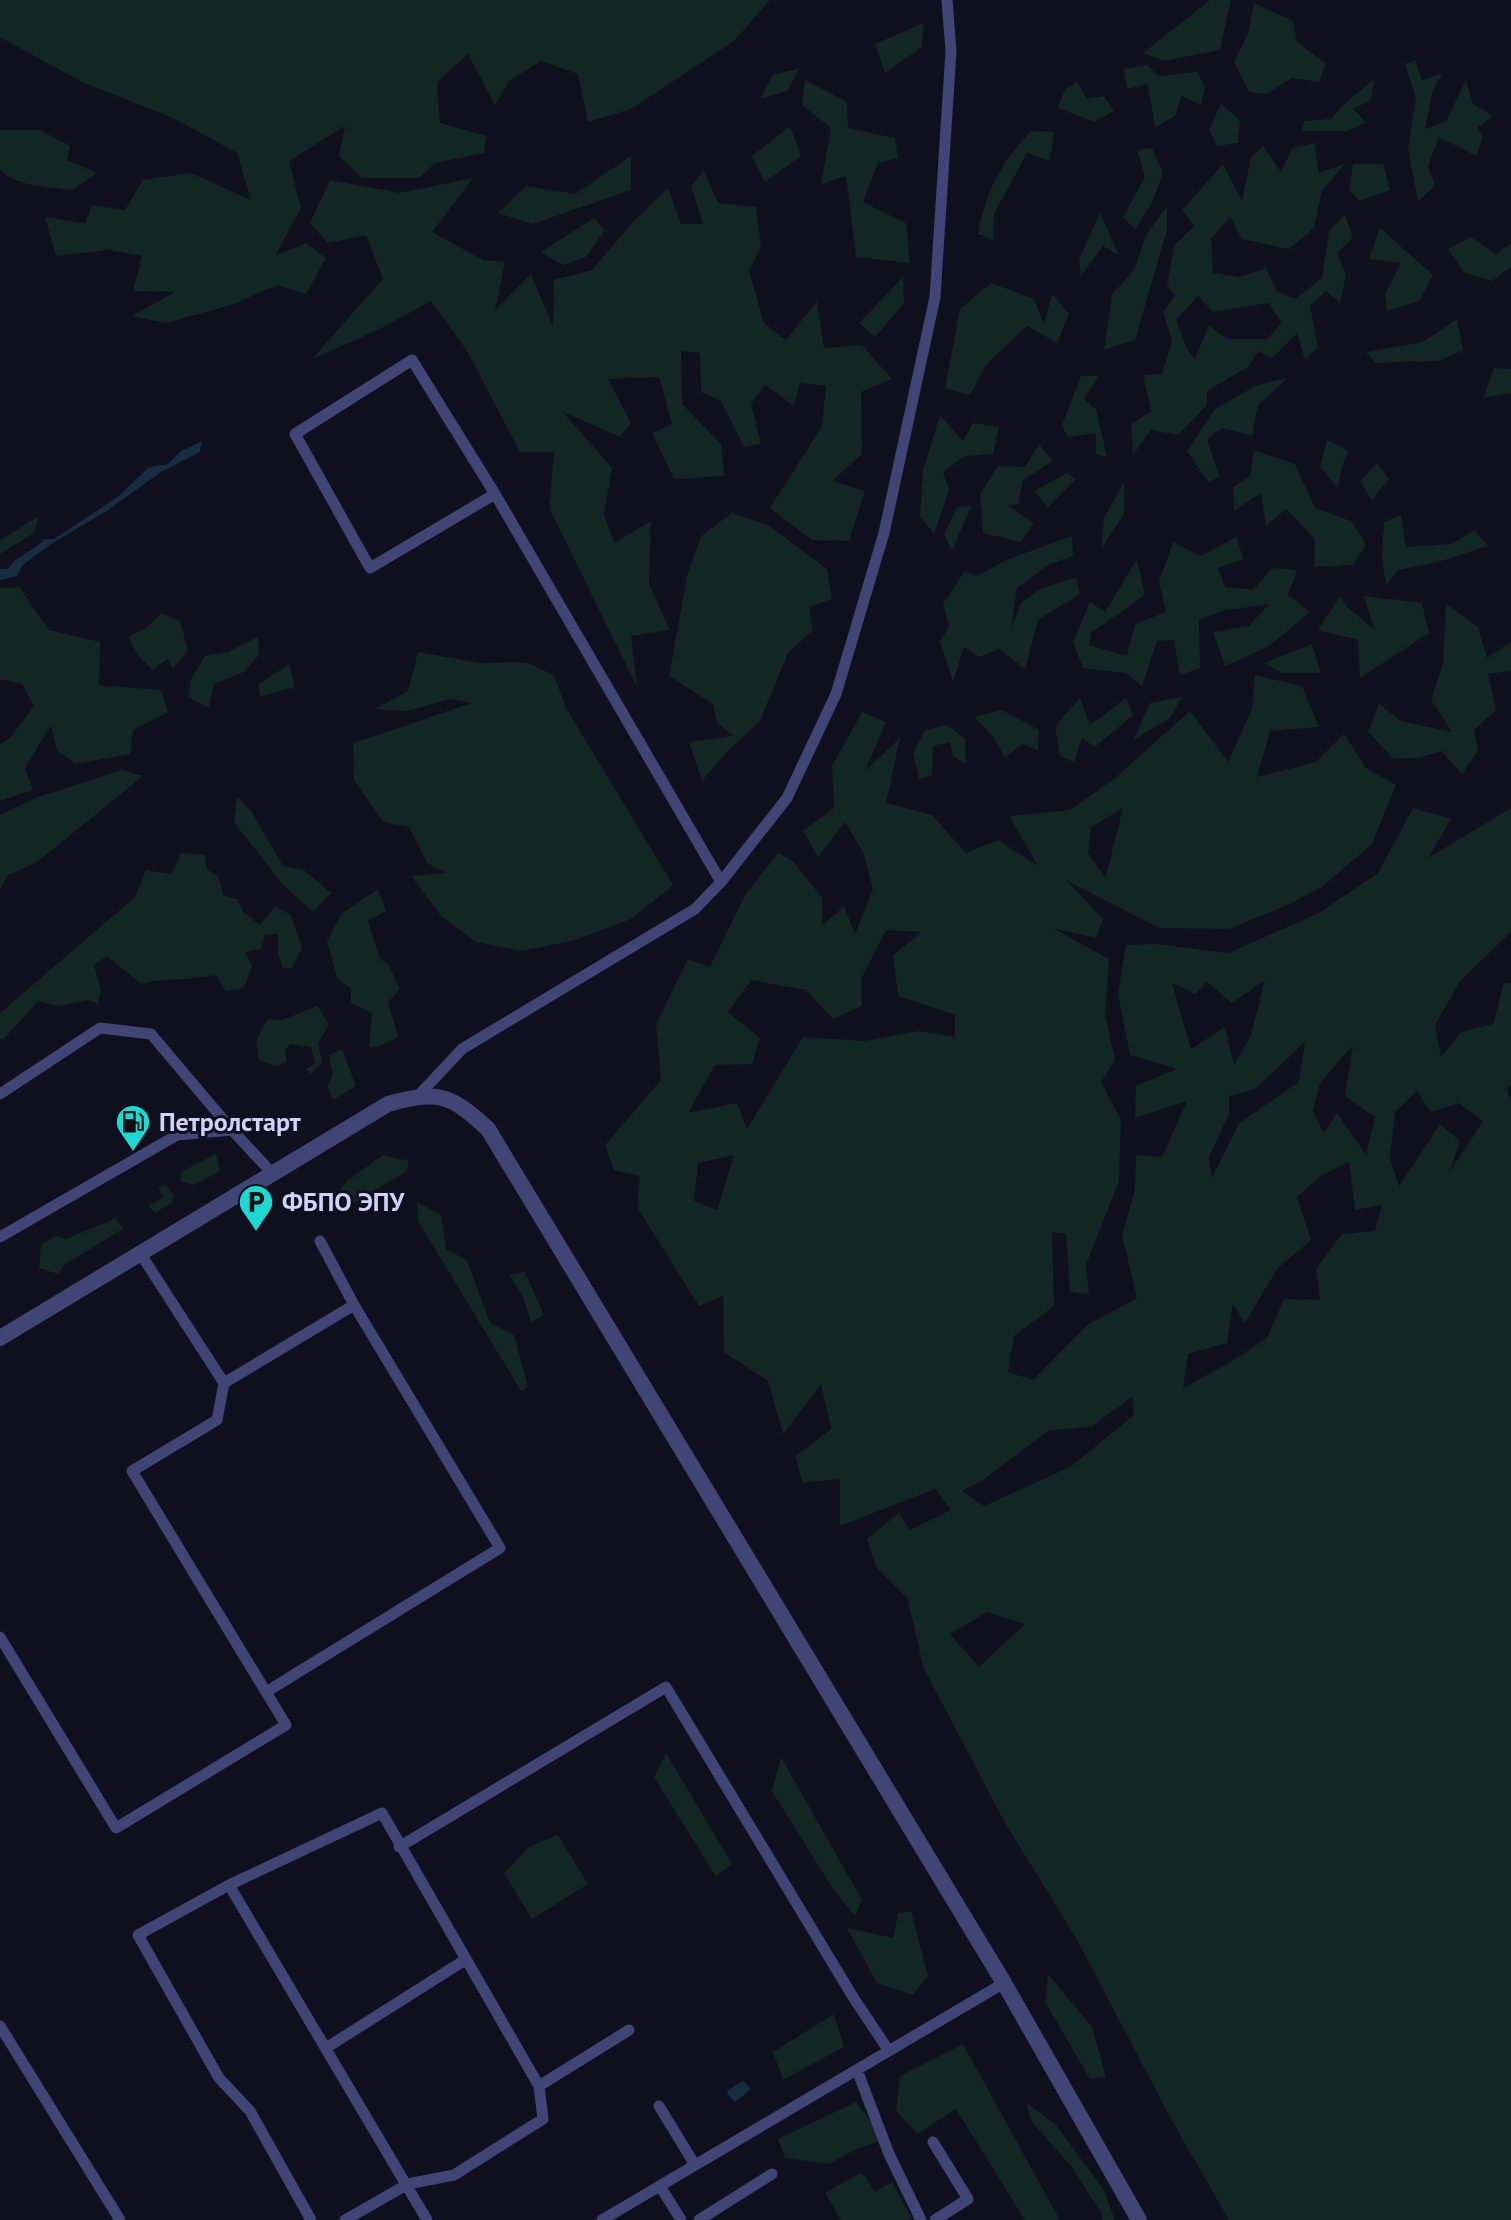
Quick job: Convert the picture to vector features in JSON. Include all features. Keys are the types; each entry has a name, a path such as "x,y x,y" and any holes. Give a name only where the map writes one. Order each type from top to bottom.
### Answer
{"street":[{"path":"0,1338 388,1104 418,1096 442,1097 464,1107 488,1129 1004,1983 1139,2220"}],"lane":[{"path":"418,1096 462,1049 695,909 721,882 787,798 836,694 884,533 935,297 951,51 947,0"},
{"path":"495,494 370,568 295,434 412,360 495,494 721,882"},
{"path":"0,1094 100,1028 151,1034 271,1172"},
{"path":"0,1237 177,1135 232,1130"},
{"path":"266,1692 500,1548 354,1305 320,1241"},
{"path":"0,1637 116,1828 286,1725 132,1471 217,1420 224,1383 140,1253"},
{"path":"224,1383 354,1305"},
{"path":"399,1847 666,1687 845,1984 889,2051"},
{"path":"311,2220 250,2111 219,2078 138,1935 229,1885 382,1813 539,2086 543,2119 454,2175 408,2184 345,2220"},
{"path":"229,1885 427,2220"},
{"path":"326,2048 465,1960"},
{"path":"602,2220 1004,1983"},
{"path":"0,2026 120,2220"},
{"path":"539,2086 629,2030"},
{"path":"857,2070 889,2154 921,2220"},
{"path":"659,2106 695,2165"},
{"path":"933,2142 968,2199 935,2220"},
{"path":"699,2220 772,2174"},
{"path":"660,2186 681,2220"}],"green space":[{"path":"0,0 770,0 734,41 631,109 588,122 578,74 541,61 509,81 495,105 468,54 437,82 440,123 486,136 484,153 435,163 419,178 362,178 339,156 345,126 289,161 301,208 275,256 306,243 326,258 306,294 277,285 234,304 166,323 132,316 175,292 133,291 142,256 109,250 56,256 45,217 85,223 92,205 125,210 143,180 191,173 251,200 237,153 175,119 82,82 0,37"},
{"path":"1210,0 1231,0 1220,50 1164,61 1143,53"},
{"path":"1254,3 1293,21 1297,42 1326,64 1319,82 1292,78 1267,94 1249,92 1234,62 1248,34"},
{"path":"923,23 922,47 885,73 875,44"},
{"path":"1415,60 1422,80 1443,73 1433,90 1425,129 1446,121 1466,80 1473,104 1493,116 1477,128 1483,137 1476,156 1439,137 1428,166 1435,185 1418,202 1408,149 1416,98 1405,64"},
{"path":"1147,65 1159,76 1197,72 1205,87 1201,105 1181,96 1176,115 1155,128 1148,84 1127,89 1124,69"},
{"path":"800,68 787,91 760,99 773,75"},
{"path":"1374,79 1371,100 1353,109 1366,122 1348,131 1302,131 1304,121 1331,119"},
{"path":"805,80 847,102 848,128 895,138 898,158 878,163 863,202 906,223 910,263 856,257 846,176 821,184 831,128 802,105"},
{"path":"1077,82 1087,99 1104,96 1114,111 1094,122 1058,108 1065,89"},
{"path":"1221,104 1240,120 1238,143 1217,146 1209,130"},
{"path":"790,126 801,156 765,182 752,156"},
{"path":"0,130 40,130 70,146 67,160 97,173 73,190 15,180 0,170"},
{"path":"1031,131 1054,132 1050,161 1027,153 994,214 993,241 978,234 985,204 1003,167"},
{"path":"1314,143 1319,173 1346,163 1322,191 1314,228 1289,249 1242,239 1230,217 1211,239 1213,273 1239,277 1266,268 1277,291 1295,299 1322,278 1329,231 1345,215 1353,238 1337,253 1346,275 1340,303 1326,291 1310,305 1318,347 1305,360 1297,333 1272,358 1258,351 1248,367 1207,391 1207,405 1178,435 1151,430 1133,455 1131,425 1151,411 1143,375 1162,374 1172,341 1163,312 1175,295 1167,285 1174,246 1194,226 1182,210 1223,164 1242,201 1251,157 1263,146 1281,172 1292,148","holes":["1198,296 1213,312 1268,303 1282,323 1267,339 1227,339 1209,325 1195,359 1187,349 1176,320"]},
{"path":"1152,148 1163,173 1152,203 1135,229 1123,217 1145,177 1137,150"},
{"path":"631,156 631,190 533,224 498,213 526,186 575,194"},
{"path":"1353,164 1383,164 1390,190 1359,201 1349,189"},
{"path":"704,171 718,203 756,207 761,247 749,271 764,323 786,340 817,301 824,348 862,345 892,379 861,392 862,454 832,481 865,491 849,541 812,540 770,508 822,426 826,386 800,383 794,406 765,385 751,404 761,444 744,447 721,401 701,392 700,353 681,351 682,404 721,444 724,476 674,479 652,433 672,424 659,377 608,379 631,423 620,437 563,412 612,468 604,514 614,543 651,521 649,584 670,630 631,636 637,687 549,508 554,452 520,452 467,351 431,301 378,330 312,359 383,279 366,235 328,243 310,223 330,180 400,193 473,178 432,232 483,260 505,262 495,310 531,274 553,327 554,280 592,270 631,224 668,188 681,224 703,224 691,186"},
{"path":"1167,206 1167,230 1135,340 1104,350 1112,294 1134,270 1146,235"},
{"path":"1100,213 1119,255 1103,246 1081,276 1079,259"},
{"path":"594,218 605,230 586,257 563,265 541,252"},
{"path":"1380,228 1433,275 1419,301 1387,311 1385,294 1401,263 1369,259"},
{"path":"1471,237 1496,254 1511,243 1511,267 1492,281 1464,273 1448,249"},
{"path":"903,277 904,303 875,337 859,323"},
{"path":"991,283 1034,299 1044,324 1052,294 1069,314 1057,343 1027,326 987,364 970,395 945,388 960,309"},
{"path":"1457,319 1463,350 1439,361 1376,363 1366,352 1423,342"},
{"path":"1494,368 1511,369 1511,393 1483,398"},
{"path":"1081,376 1099,376 1084,399 1096,409 1107,457 1096,454 1096,433 1067,437 1062,425"},
{"path":"1288,378 1258,405 1252,436 1222,428 1207,439 1219,476 1209,483 1187,451 1215,409 1257,385"},
{"path":"940,415 963,441 973,423 999,427 993,454 965,456 943,472 949,490 934,534 920,517 923,470"},
{"path":"1327,440 1349,451 1342,466 1338,488 1320,467"},
{"path":"1039,444 1053,461 1023,480 1018,504 1007,505 1034,523 1021,542 983,533 980,494 998,466 1025,467"},
{"path":"1254,450 1295,464 1315,508 1351,521 1366,544 1353,565 1314,567 1315,539 1286,509 1266,526 1261,493 1234,511 1233,487 1250,476"},
{"path":"1377,463 1389,479 1372,500 1360,481"},
{"path":"1067,473 1076,479 1048,507 1034,491"},
{"path":"1124,482 1124,514 1101,549 1104,518"},
{"path":"971,506 952,551 944,534 957,507"},
{"path":"732,513 768,525 827,569 832,599 809,607 813,630 788,653 760,721 702,781 689,742 733,736 717,723 713,704 669,676 687,576 701,536"},
{"path":"1401,515 1406,547 1452,544 1475,530 1488,546 1438,562 1398,570 1386,585 1382,557 1384,522"},
{"path":"39,516 34,533 0,554 0,540"},
{"path":"1072,536 1073,556 1050,564 1017,588 1011,628 1021,603 1038,590 1076,577 1080,594 1038,620 1025,669 999,649 979,657 964,647 953,682 940,641 949,627 943,604 965,571 977,576 1008,559"},
{"path":"1236,537 1244,559 1218,568 1225,587 1253,590 1272,568 1297,570 1288,595 1310,612 1268,647 1225,666 1213,632 1249,626 1269,604 1222,611 1199,620 1200,668 1180,675 1174,640 1157,641 1142,686 1126,673 1083,668 1073,642 1090,602 1105,612 1137,559 1145,595 1091,633 1089,645 1127,656 1135,624 1166,612 1159,582 1173,542 1201,556"},
{"path":"19,587 49,630 100,642 99,685 161,690 168,712 133,730 130,754 76,764 57,751 51,725 25,768 33,790 0,801 0,744 10,738 34,706 22,684 0,679 0,588"},
{"path":"1340,596 1347,607 1374,629 1364,596 1422,603 1429,633 1360,678 1358,640 1318,630"},
{"path":"1446,604 1478,627 1487,658 1511,642 1511,671 1488,674 1496,710 1474,730 1478,751 1462,774 1441,751 1420,758 1394,759 1368,732 1379,704 1401,721 1452,732 1431,700 1443,664"},
{"path":"162,613 180,621 188,650 173,669 167,659 153,670 139,657 128,637 146,628"},
{"path":"258,637 259,655 244,672 214,684 209,708 188,697 191,679 205,656 228,652"},
{"path":"1312,644 1321,673 1283,673 1264,663"},
{"path":"418,652 480,663 526,662 554,675 566,708 673,885 631,919 575,940 522,951 476,942 442,917 411,876 447,873 427,863 409,827 383,822 354,780 353,743 472,703 450,699 407,711 375,709 408,691"},
{"path":"289,664 295,687 260,697 258,685"},
{"path":"1255,675 1302,686 1319,727 1270,731 1257,777 1316,762 1344,734 1366,768 1396,785 1372,844 1323,886 1290,904 1229,929 1159,928 1066,880 1103,919 1096,938 1053,928 1109,959 1105,1014 1115,1060 1101,1082 1121,1120 1119,1181 1086,1265 1089,1294 1070,1292 1066,1234 1052,1232 1054,1306 1014,1336 1008,1372 1033,1380 1087,1325 1137,1298 1122,1236 1135,1189 1136,1155 1162,1157 1187,1101 1135,1118 1136,1086 1177,1069 1130,1055 1118,994 1126,945 1156,944 1228,953 1319,913 1378,873 1413,808 1451,819 1428,858 1511,808 1511,932 1461,980 1435,1025 1441,1057 1461,1032 1493,1024 1504,983 1511,983 1511,1083 1507,1090 1511,1101 1511,2220 1229,2220 1171,2119 1077,1940 1004,1821 923,1667 908,1599 876,1567 867,1539 899,1513 910,1530 951,1510 935,1489 840,1526 840,1479 803,1483 795,1456 831,1429 821,1384 783,1434 768,1381 724,1352 723,1296 699,1306 637,1207 640,1176 614,1170 605,1145 661,1080 656,1024 688,959 710,967 745,895 778,853 794,862 822,898 822,926 844,906 855,934 873,889 863,852 845,822 818,857 803,831 834,808 832,766 862,712 886,722 865,771 900,738 886,803 932,815 966,853 998,840 1038,866 1009,816 1070,810 1114,779 1190,711 1228,762 1252,709","holes":["1123,808 1105,877 1088,853 1091,827","886,930 922,932 893,955 898,996 955,1015 955,1037 919,1031 864,1041 803,1037 747,1129 737,1103 688,1113 715,1065 752,1064 760,1038 728,1012 751,980 806,990 833,1019 862,1006 861,979","1265,980 1251,1035 1234,1065 1225,1027 1191,1049 1172,983 1195,994 1207,982 1232,1003","1305,1042 1299,1082 1239,1123 1212,1178 1209,1157 1229,1114 1229,1096 1255,1089","1353,1045 1345,1096 1375,1117 1366,1155 1337,1113 1324,1133 1313,1111 1320,1083","1417,1091 1431,1112 1459,1103 1483,1121 1449,1173 1460,1141 1440,1124 1399,1186 1390,1158 1395,1112","734,1155 717,1210 694,1201 698,1163","1349,1162 1355,1210 1382,1205 1375,1231 1342,1234 1316,1269 1320,1300 1284,1299 1267,1338 1183,1388 1188,1354 1227,1343 1233,1304 1245,1323 1277,1269 1311,1240 1297,1197 1322,1175","1132,1397 1134,1415 1070,1467 984,1506 962,1491 983,1480 1050,1430 1091,1427","987,1612 1025,1624 979,1667 950,1634"]},
{"path":"1182,697 1170,718 1133,740 1150,703"},
{"path":"1080,698 1090,725 1126,698 1133,715 1095,747 1082,738 1074,762 1060,756 1055,726"},
{"path":"1002,710 1039,730 1038,750 1022,744 1005,758 994,738 974,717"},
{"path":"947,725 965,739 966,764 953,756 950,742 933,746 932,775 919,779 913,753 925,730"},
{"path":"122,770 143,776 36,863 8,875 0,890 0,815 35,798"},
{"path":"237,796 251,811 283,866 304,870 331,893 313,912 282,884 234,822"},
{"path":"181,853 205,855 207,869 219,878 223,895 237,899 243,912 260,925 275,906 291,915 302,948 292,968 283,968 278,954 278,934 265,935 262,948 245,952 252,966 244,988 226,991 216,975 141,984 107,956 94,965 101,990 98,1004 89,1000 58,1006 38,1001 3,1040 0,1038 0,1013 135,897 146,870 171,874"},
{"path":"378,889 386,911 368,921 380,959 388,964 400,989 388,1002 398,1037 380,1046 369,1047 372,1013 351,1003 351,989 337,978 327,941 342,913"},
{"path":"317,1006 329,1024 318,1044 322,1062 311,1074 306,1069 315,1064 311,1047 290,1044 285,1051 287,1061 277,1066 259,1060 256,1041 267,1019 282,1020"},
{"path":"342,1049 356,1086 333,1100 327,1086 333,1075 329,1055"},
{"path":"216,1154 220,1171 194,1185 180,1181 181,1172"},
{"path":"383,1155 409,1161 407,1171 341,1211 333,1199 347,1181"},
{"path":"166,1185 174,1195 172,1202 155,1213 148,1206 163,1197 158,1188"},
{"path":"417,1202 441,1215 446,1249 467,1260 490,1323 514,1335 528,1387 521,1391 418,1221"},
{"path":"116,1218 123,1229 64,1265 58,1274 39,1268 41,1245 56,1236 66,1239"},
{"path":"525,1272 544,1315 531,1322 523,1296 509,1275"},
{"path":"666,1753 732,1864 716,1877 654,1777"},
{"path":"781,1757 862,1900 855,1916 833,1889 772,1791"},
{"path":"558,1835 588,1884 532,1919 504,1873 530,1846"},
{"path":"911,1911 928,1976 913,1995 877,1983 847,1928 893,1938 898,1913"},
{"path":"1048,1974 1092,2027 1106,2077 1090,2079 1045,2002"},
{"path":"834,2014 844,2047 783,2080 773,2052"},
{"path":"963,2044 1060,2220 1025,2220 956,2109 917,2134 896,2110 900,2076"},
{"path":"856,2102 884,2140 856,2149 829,2164 785,2158 778,2139"},
{"path":"1026,2102 1056,2125 1104,2190 1115,2220 1102,2220 1101,2213 1072,2167 1031,2121"},
{"path":"860,2173 875,2192 892,2182 911,2217 907,2220 841,2220 825,2193"}],"water":[{"path":"202,441 200,452 161,472 105,512 48,546 23,565 17,576 0,580 0,569 8,569 15,560 44,539 54,539 119,496 149,467 168,464 181,451"},
{"path":"743,2081 751,2089 735,2102 727,2094 728,2090"}],"place":[{"name":"Петролстарт","path":"133,1153"},
{"name":"ФБПО ЭПУ","path":"256,1233"}]}
